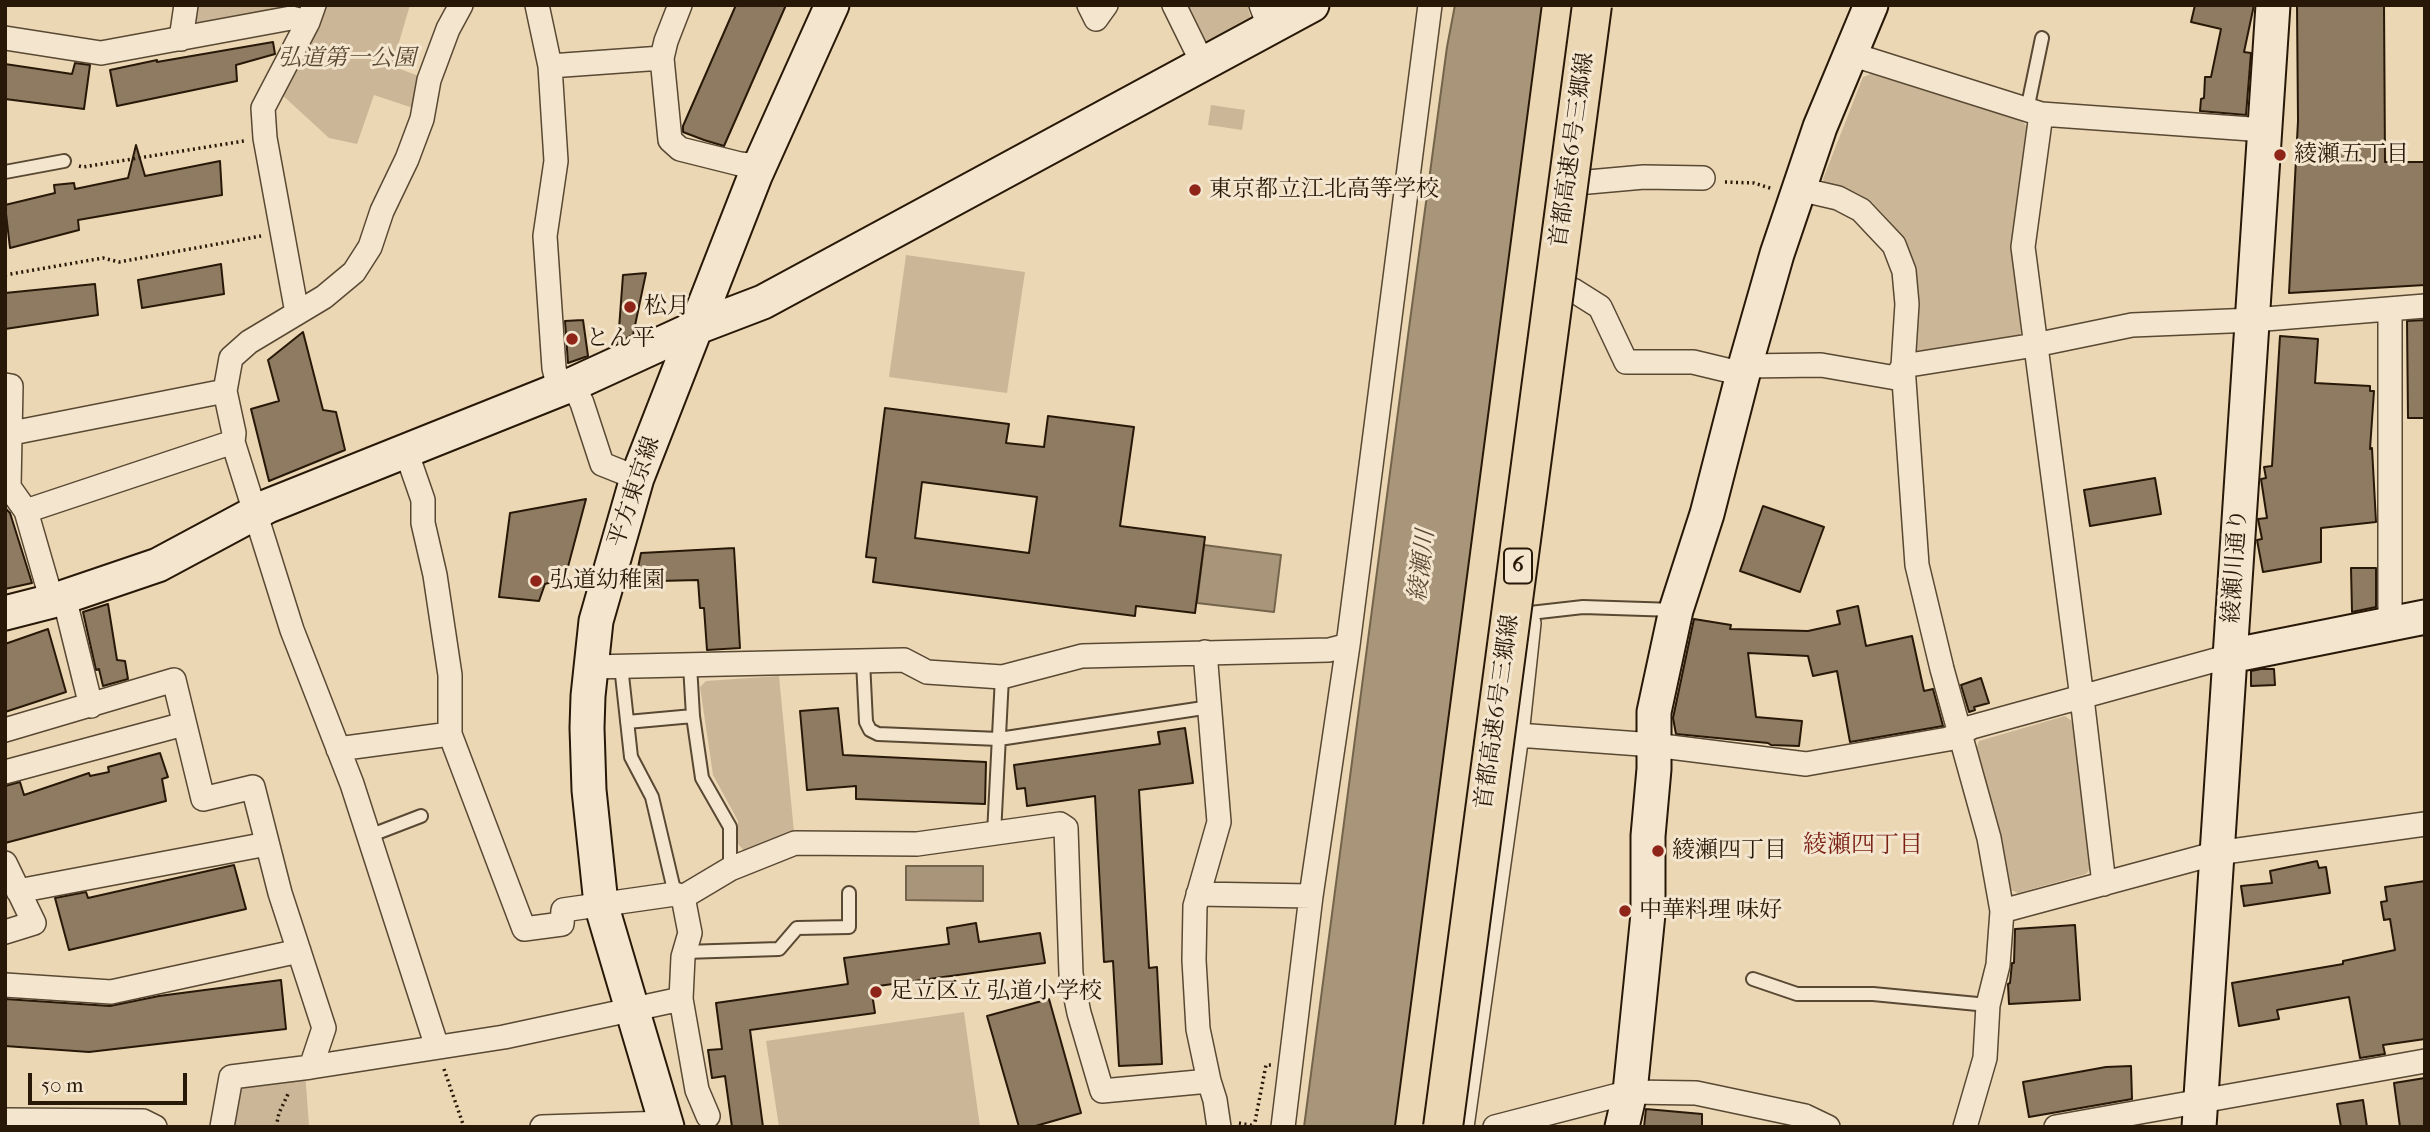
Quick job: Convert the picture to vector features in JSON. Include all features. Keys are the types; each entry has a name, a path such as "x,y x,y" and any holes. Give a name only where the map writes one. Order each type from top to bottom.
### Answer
{"highway":[{"name":"首都高速6号三郷線","path":"1415,1127 1562,5"},
{"name":"首都高速6号三郷線","path":"1443,1127 1592,5"}],"street":[{"path":"181,38 186,5"},
{"path":"437,1048 369,836 292,630 254,513 233,442 225,391 231,358 249,342 324,297 354,272 370,247 422,118 429,80 448,29 461,5"},
{"path":"537,5 550,66 556,161 545,236 554,368 582,403 602,464 637,478"},
{"path":"680,5 662,58 670,140 680,149 740,164 760,166"},
{"name":"平方東京線","path":"667,1125 601,905 589,790 588,696 606,667 596,621 637,478 760,166 832,5"},
{"path":"1089,5 1096,19 1106,5"},
{"path":"1174,5 1203,64"},
{"path":"5,613 58,599 158,565 254,513 566,386 695,328 763,302 1203,64 1266,17 1312,5"},
{"path":"1283,1127 1311,896 1348,645 1430,5"},
{"path":"1462,1127 1517,735 1530,613 1609,5"},
{"path":"1622,1127 1630,1092 1648,914 1648,836 1654,712 1676,610 1707,514 1777,254 1820,127 1871,5"},
{"name":"綾瀬川通り","path":"2199,1114 2273,5"},
{"path":"5,38 101,53 311,13"},
{"path":"297,313 265,138 263,107 311,13"},
{"path":"1851,54 2034,112 2265,130"},
{"path":"550,66 662,58"},
{"path":"2034,112 2023,247 2104,884"},
{"path":"1588,182 1644,177 1703,178"},
{"path":"1798,192 1838,198 1861,210 1895,245 1904,271 1908,304 1903,366 1917,565 1942,669 1989,838 2002,911 1998,965 1988,1005 1985,1058 1965,1127"},
{"path":"1573,290 1600,307 1626,362 1693,362 1744,370 1821,365 1896,378 1903,366"},
{"path":"1903,366 2035,345 2132,325 2253,320 2425,306"},
{"path":"2390,309 2390,624"},
{"path":"5,384 11,386 9,487 26,511 58,599 91,706"},
{"path":"9,427 225,391"},
{"path":"26,511 233,442"},
{"path":"406,451 423,500 423,523 435,575 450,675 450,734 524,929 562,924 563,910 679,896 730,869 795,843 917,844 1060,824 1066,828 1070,974 1102,1091 1209,1081"},
{"path":"1517,735 1654,745 1806,764 1948,739 1972,727 2230,656 2425,617"},
{"path":"606,667 904,660 927,671 1002,677 1082,656 1329,650 1348,645"},
{"path":"1205,652 1219,822 1195,906 1194,960 1198,1029 1209,1081 1216,1100 1219,1127"},
{"path":"5,730 174,680 202,799 253,787 267,844 324,1028 306,1068"},
{"path":"5,772 184,724"},
{"path":"338,749 450,734"},
{"path":"2002,911 2217,853 2425,824"},
{"path":"18,891 267,844"},
{"path":"5,863 34,923 5,932"},
{"path":"1198,894 1311,896"},
{"path":"679,896 690,933 684,952 681,999 696,1090 708,1116"},
{"path":"5,985 111,992 299,951"},
{"path":"222,1127 231,1077 504,1037 681,999"},
{"path":"2056,1127 2199,1114 2425,1061"},
{"path":"1495,1127 1630,1092 1696,1093 1805,1116 1828,1127"},
{"path":"5,1120 143,1121 155,1127"},
{"path":"542,1127 667,1125"}],"lane":[{"path":"2034,112 2042,38"},
{"path":"5,172 64,161"},
{"path":"1530,613 1583,607 1676,610"},
{"path":"863,661 866,722 870,730 878,734 999,739 1210,707"},
{"path":"690,665 693,716 702,778 730,827 730,869"},
{"path":"606,667 627,722 631,757 652,797 679,896"},
{"path":"995,834 1002,677"},
{"path":"627,722 693,716"},
{"path":"369,836 421,816"},
{"path":"684,952 779,949 797,928 849,927 849,893"},
{"path":"1753,979 1797,994 1873,994 1988,1005"}],"path":[{"path":"64,161 83,167 265,138"},
{"path":"1703,178 1708,181 1754,183 1798,192"},
{"path":"5,275 103,258 119,262 282,232"},
{"path":"437,1048 464,1127"},
{"path":"1254,1127 1266,1065"},
{"path":"276,1127 279,1113 306,1068"}],"green space":[{"name":"弘道第一公園","path":"190,5 410,5 392,66 424,78 419,110 374,95 357,144 329,138 280,93 315,22 187,29"},
{"path":"1186,5 1247,5 1251,19 1205,43"},
{"path":"1871,74 2022,121 2028,128 2011,245 2021,332 2018,339 1920,354 1913,349 1917,280 1910,254 1893,225 1872,202 1857,193 1825,185 1823,179 1863,77"},
{"path":"1211,105 1245,110 1242,130 1208,125"},
{"path":"906,255 1025,272 1007,393 889,377"},
{"path":"779,676 794,832 745,852 738,844 738,821 713,775 700,687 706,681"},
{"path":"2065,716 2073,722 2091,867 2086,874 2018,893 2009,889 1976,750 1979,741"},
{"path":"964,1012 980,1127 779,1127 766,1041"},
{"path":"305,1071 309,1125 312,1127 224,1127 233,1079"}],"water":[{"name":"綾瀬川","path":"1455,5 1549,5 1402,1127 1304,1127 1409,328"},
{"path":"1204,545 1281,555 1274,612 1197,603"},
{"path":"906,866 983,866 983,901 906,900"}],"building":[{"path":"736,5 786,5 724,146 683,132 683,126"},
{"path":"2195,5 2254,5 2244,52 2251,53 2246,115 2200,111 2205,77 2211,77 2221,29 2191,22"},
{"path":"2297,5 2384,5 2385,162 2425,162 2425,285 2289,293 2298,121"},
{"path":"273,42 275,54 236,65 237,81 117,106 110,70"},
{"path":"75,63 90,65 84,109 5,99 5,64 72,74"},
{"path":"136,145 145,176 220,161 222,195 78,220 79,230 10,248 5,205 55,193 54,185 74,183 75,189 128,178"},
{"path":"221,264 224,294 142,308 138,280"},
{"name":"松月","path":"646,273 633,335 618,342 623,275"},
{"path":"95,284 98,315 5,329 5,293"},
{"name":"とん平","path":"583,320 588,356 568,363 565,321"},
{"path":"2425,320 2425,418 2408,418 2407,321"},
{"path":"303,332 323,410 336,412 345,450 269,481 251,409 279,401 268,360"},
{"path":"2280,336 2318,339 2315,383 2370,386 2370,391 2374,391 2370,449 2372,448 2376,522 2321,528 2321,562 2263,572 2257,540 2262,539 2258,519 2267,518 2261,479 2266,478 2264,467 2272,466"},
{"path":"885,408 1009,424 1006,443 1044,447 1048,416 1134,427 1120,526 1205,537 1195,613 1136,606 1135,616 873,582 876,558 866,557","holes":["922,482 1037,497 1029,553 915,538"]},
{"path":"2155,478 2161,514 2090,526 2084,490"},
{"path":"586,499 565,578 545,584 539,601 499,597 510,513"},
{"path":"1763,506 1824,527 1800,592 1740,571"},
{"path":"5,508 10,513 32,583 5,589"},
{"path":"734,548 740,648 707,650 704,608 700,608 698,580 659,581 659,586 634,587 641,553"},
{"path":"2351,568 2376,568 2376,607 2352,612"},
{"path":"108,604 117,660 125,661 128,679 103,686 99,669 96,670 83,612"},
{"path":"1858,606 1866,646 1912,636 1924,691 1933,689 1943,726 1850,742 1837,671 1813,676 1808,656 1748,653 1756,717 1802,721 1799,746 1676,734 1673,718 1694,619 1731,625 1730,629 1808,631 1840,624 1837,611"},
{"path":"48,629 66,692 5,712 5,644"},
{"path":"2274,669 2275,685 2251,686 2251,671"},
{"path":"1981,678 1989,703 1974,707 1975,710 1969,712 1961,685"},
{"path":"838,708 843,755 986,762 985,804 856,799 856,786 807,790 800,711"},
{"path":"1185,728 1193,783 1139,790 1149,968 1157,967 1162,1064 1119,1066 1113,961 1104,962 1095,796 1027,806 1025,788 1017,789 1014,765 1160,744 1158,732"},
{"path":"160,753 168,777 162,779 166,801 5,843 5,786 20,782 24,795 89,773 90,776 109,772 108,767"},
{"path":"2317,861 2319,868 2326,867 2330,893 2244,906 2241,886 2272,883 2270,871"},
{"path":"234,865 246,909 69,950 55,898 86,892 88,898"},
{"path":"2425,881 2425,1039 2383,1045 2385,1054 2360,1058 2349,997 2277,1010 2279,1019 2239,1026 2232,983 2343,964 2343,961 2395,950 2390,919 2384,920 2381,902 2387,901 2385,887"},
{"path":"976,923 979,942 1040,933 1045,963 871,987 875,1013 750,1030 763,1127 732,1127 725,1076 712,1078 708,1050 722,1049 716,1003 848,984 844,958 949,944 947,928"},
{"path":"2075,925 2080,1000 2009,1004 2008,984 2014,963 2015,929"},
{"path":"281,980 286,1029 89,1052 5,1046 5,999 110,1006 159,996"},
{"path":"1049,999 1081,1113 1032,1127 1019,1127 987,1016"},
{"path":"2131,1066 2132,1099 2029,1117 2023,1082 2106,1067"},
{"path":"2425,1078 2425,1127 2400,1127 2394,1083"},
{"path":"2363,1100 2367,1127 2341,1127 2337,1104"},
{"path":"1646,1109 1702,1114 1702,1127 1644,1127"}],"place":[{"name":"綾瀬五丁目","path":"2280,155"},
{"name":"東京都立江北高等学校","path":"1195,190"},
{"name":"松月","path":"630,307"},
{"name":"とん平","path":"572,339"},
{"name":"弘道幼稚園","path":"536,581"},
{"name":"綾瀬四丁目","path":"1658,851"},
{"name":"中華料理 味好","path":"1625,911"},
{"name":"足立区立 弘道小学校","path":"876,992"}],"district":[{"name":"綾瀬四丁目","path":"1863,846"}]}
